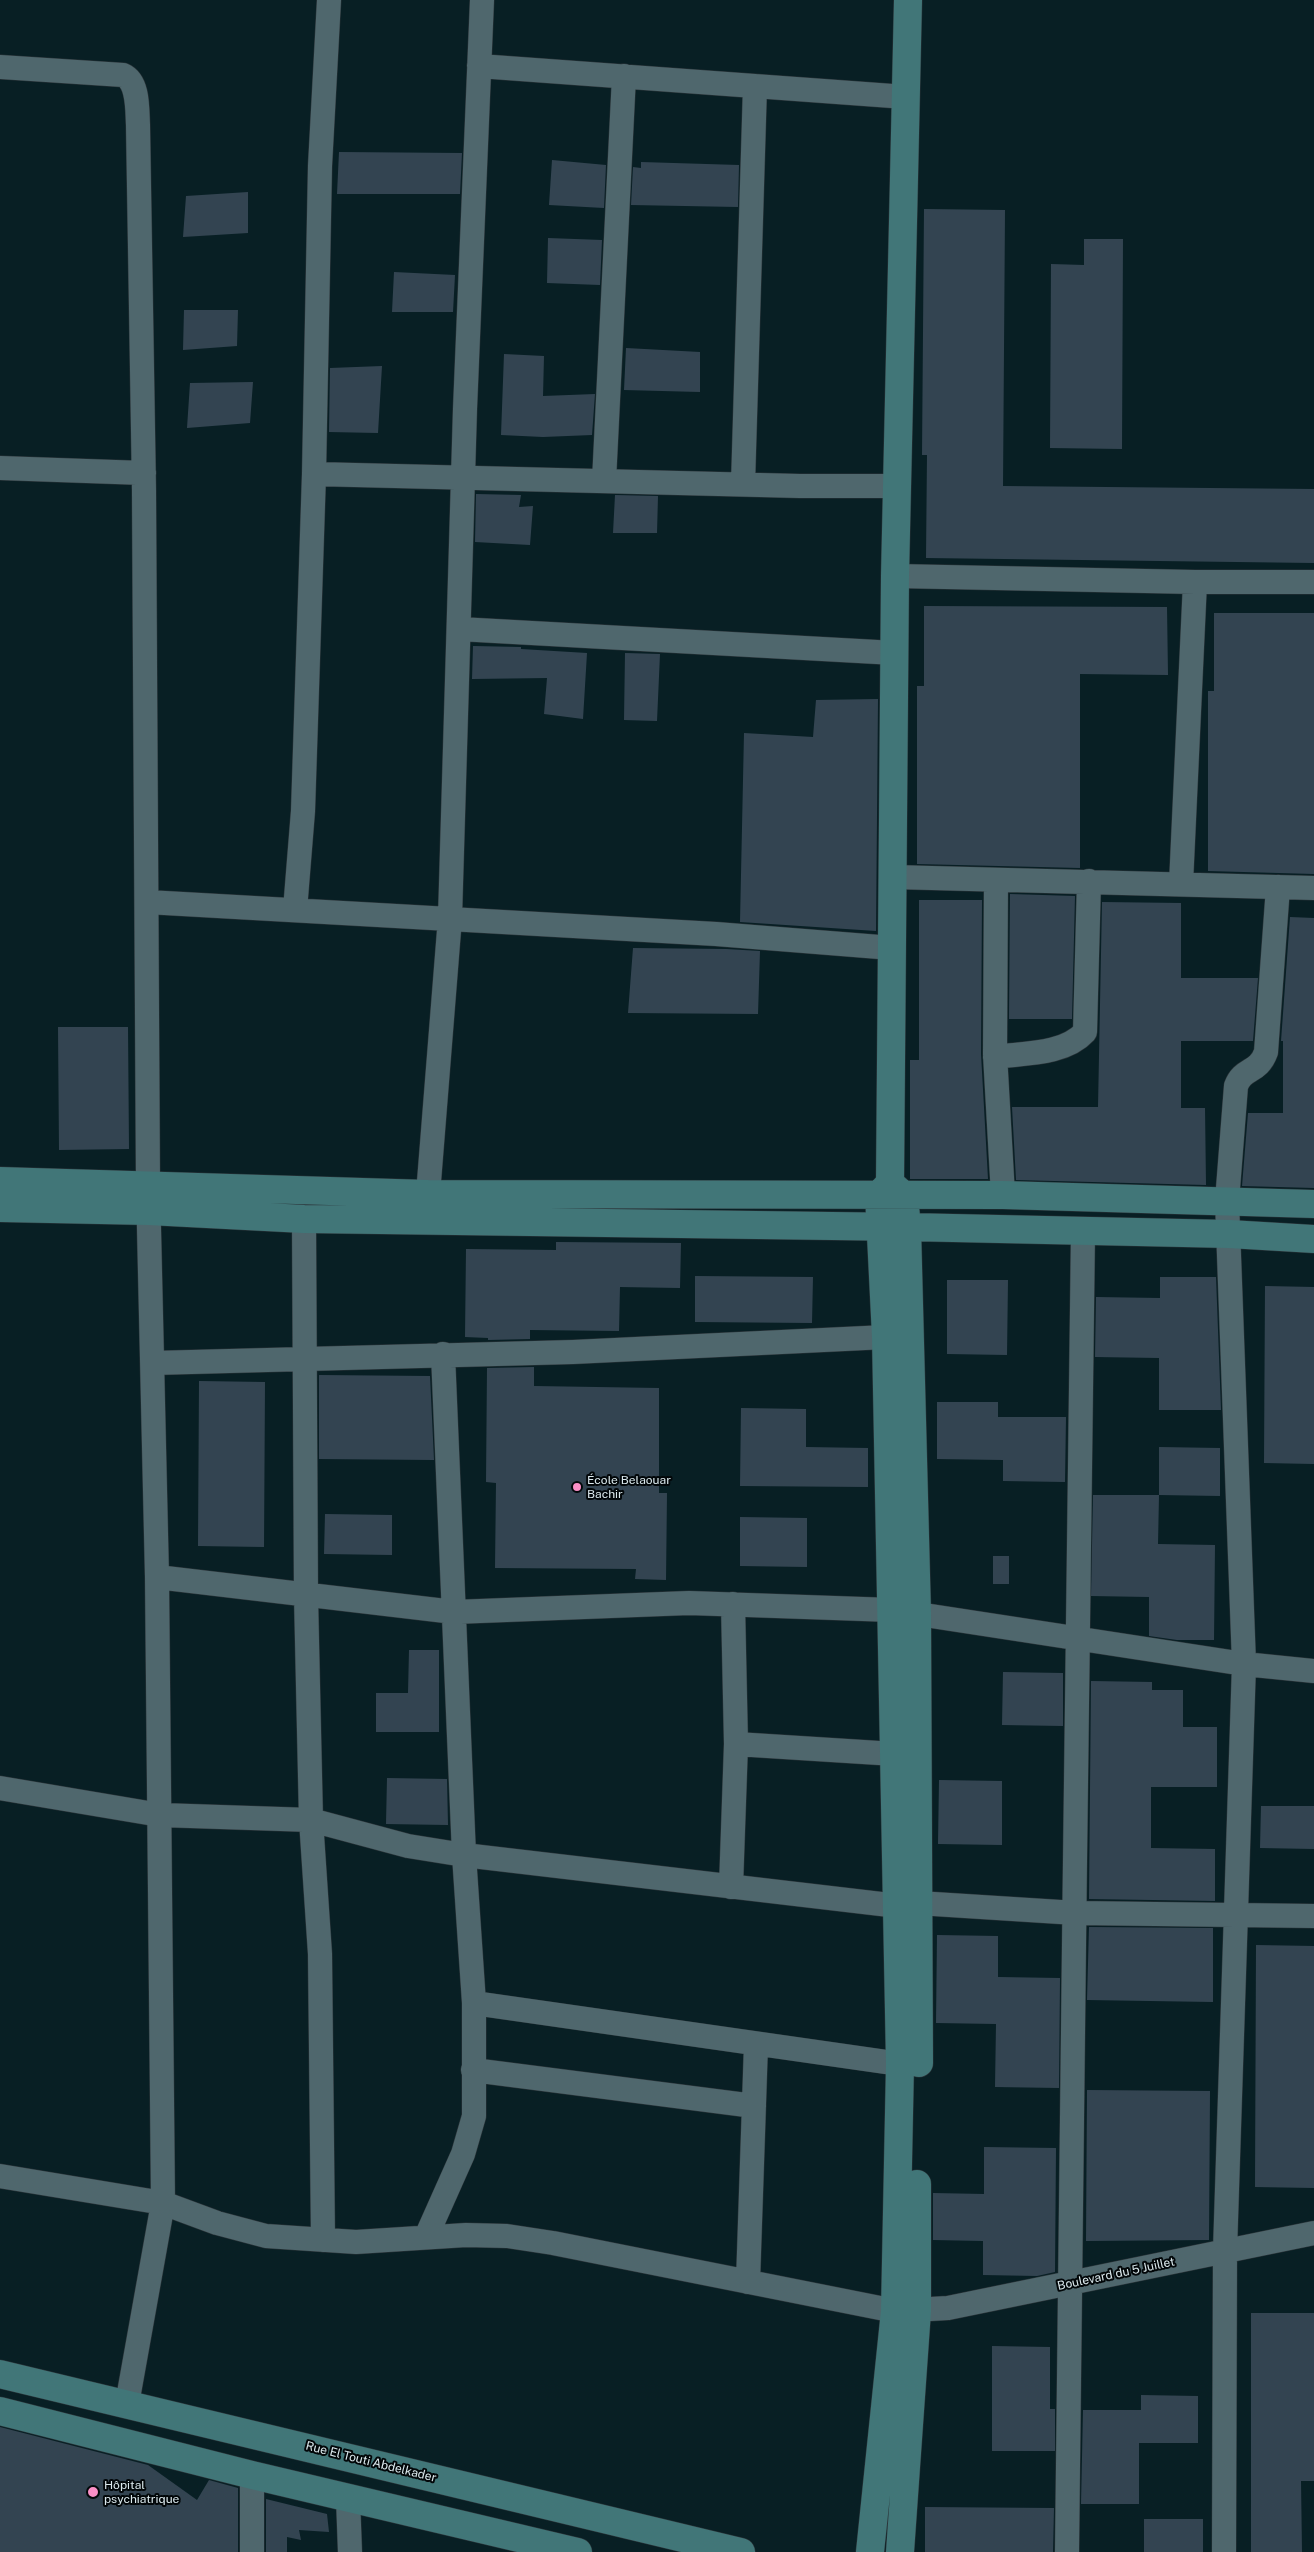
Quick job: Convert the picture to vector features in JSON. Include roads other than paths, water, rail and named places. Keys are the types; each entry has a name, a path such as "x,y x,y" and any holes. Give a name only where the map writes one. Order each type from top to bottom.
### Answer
{"street":[{"path":"295,910 302,811 314,474 320,166 329,0"},
{"path":"428,1194 450,918 463,479 482,0"},
{"path":"870,2552 906,2311 900,2064 908,1905 895,1754 905,1612 880,1228 891,1192 897,486 908,0"},
{"path":"479,66 906,97"},
{"path":"0,67 123,75 128,77 134,88 138,125 144,473 149,1198 157,1576 164,2203 127,2404"},
{"path":"604,481 624,76"},
{"path":"743,484 755,86"},
{"path":"0,468 144,473"},
{"path":"314,474 463,479 897,486"},
{"path":"896,576 1195,582 1314,582"},
{"path":"1181,884 1195,582"},
{"path":"459,629 895,653"},
{"path":"893,877 1314,888"},
{"path":"996,880 995,1057 1003,1196"},
{"path":"995,1057 1058,1048 1071,1043 1085,1032 1090,881"},
{"path":"1224,2552 1225,2251 1244,1664 1227,1201 1236,1086 1242,1075 1258,1067 1266,1052 1278,887"},
{"path":"147,902 716,934 892,948"},
{"path":"0,1181 149,1198 304,1220 907,1227 1229,1234 1314,1238"},
{"path":"891,1192 907,1227 905,1612 908,1905 906,2311 900,2552"},
{"path":"0,1208 149,1198 428,1194 891,1192 1314,1204"},
{"path":"304,1220 306,1596 311,1820 320,1954 323,2240"},
{"path":"1067,2552 1076,1913 1076,1640 1083,1231"},
{"path":"153,1363 306,1357 573,1352 886,1337"},
{"path":"426,2237 471,2134 474,2116 474,2003 464,1855 443,1354"},
{"path":"157,1576 306,1596 454,1612 680,1604 733,1604 905,1612 1076,1640 1244,1664 1314,1671"},
{"path":"731,1887 736,1744 733,1604"},
{"path":"736,1744 895,1754"},
{"path":"0,1788 160,1815 311,1820 408,1846 464,1855 731,1887 908,1905 1076,1913 1314,1916"},
{"path":"474,2003 900,2064"},
{"path":"748,2282 756,2044"},
{"path":"473,2070 754,2106"},
{"name":"Boulevard du 5 Juillet","path":"0,2176 164,2203 217,2222 266,2236 356,2242 466,2234 507,2236 906,2311 948,2308 1314,2233"},
{"name":"Rue El Touti Abdelkader","path":"0,2374 741,2552"},
{"path":"0,2412 348,2498 505,2543 578,2552"},
{"path":"252,2475 252,2552"},
{"path":"348,2498 350,2552"}],"place":[{"name":"École Belaouar Bachir","path":"577,1487"},
{"name":"Hôpital psychiatrique","path":"93,2492"}]}
